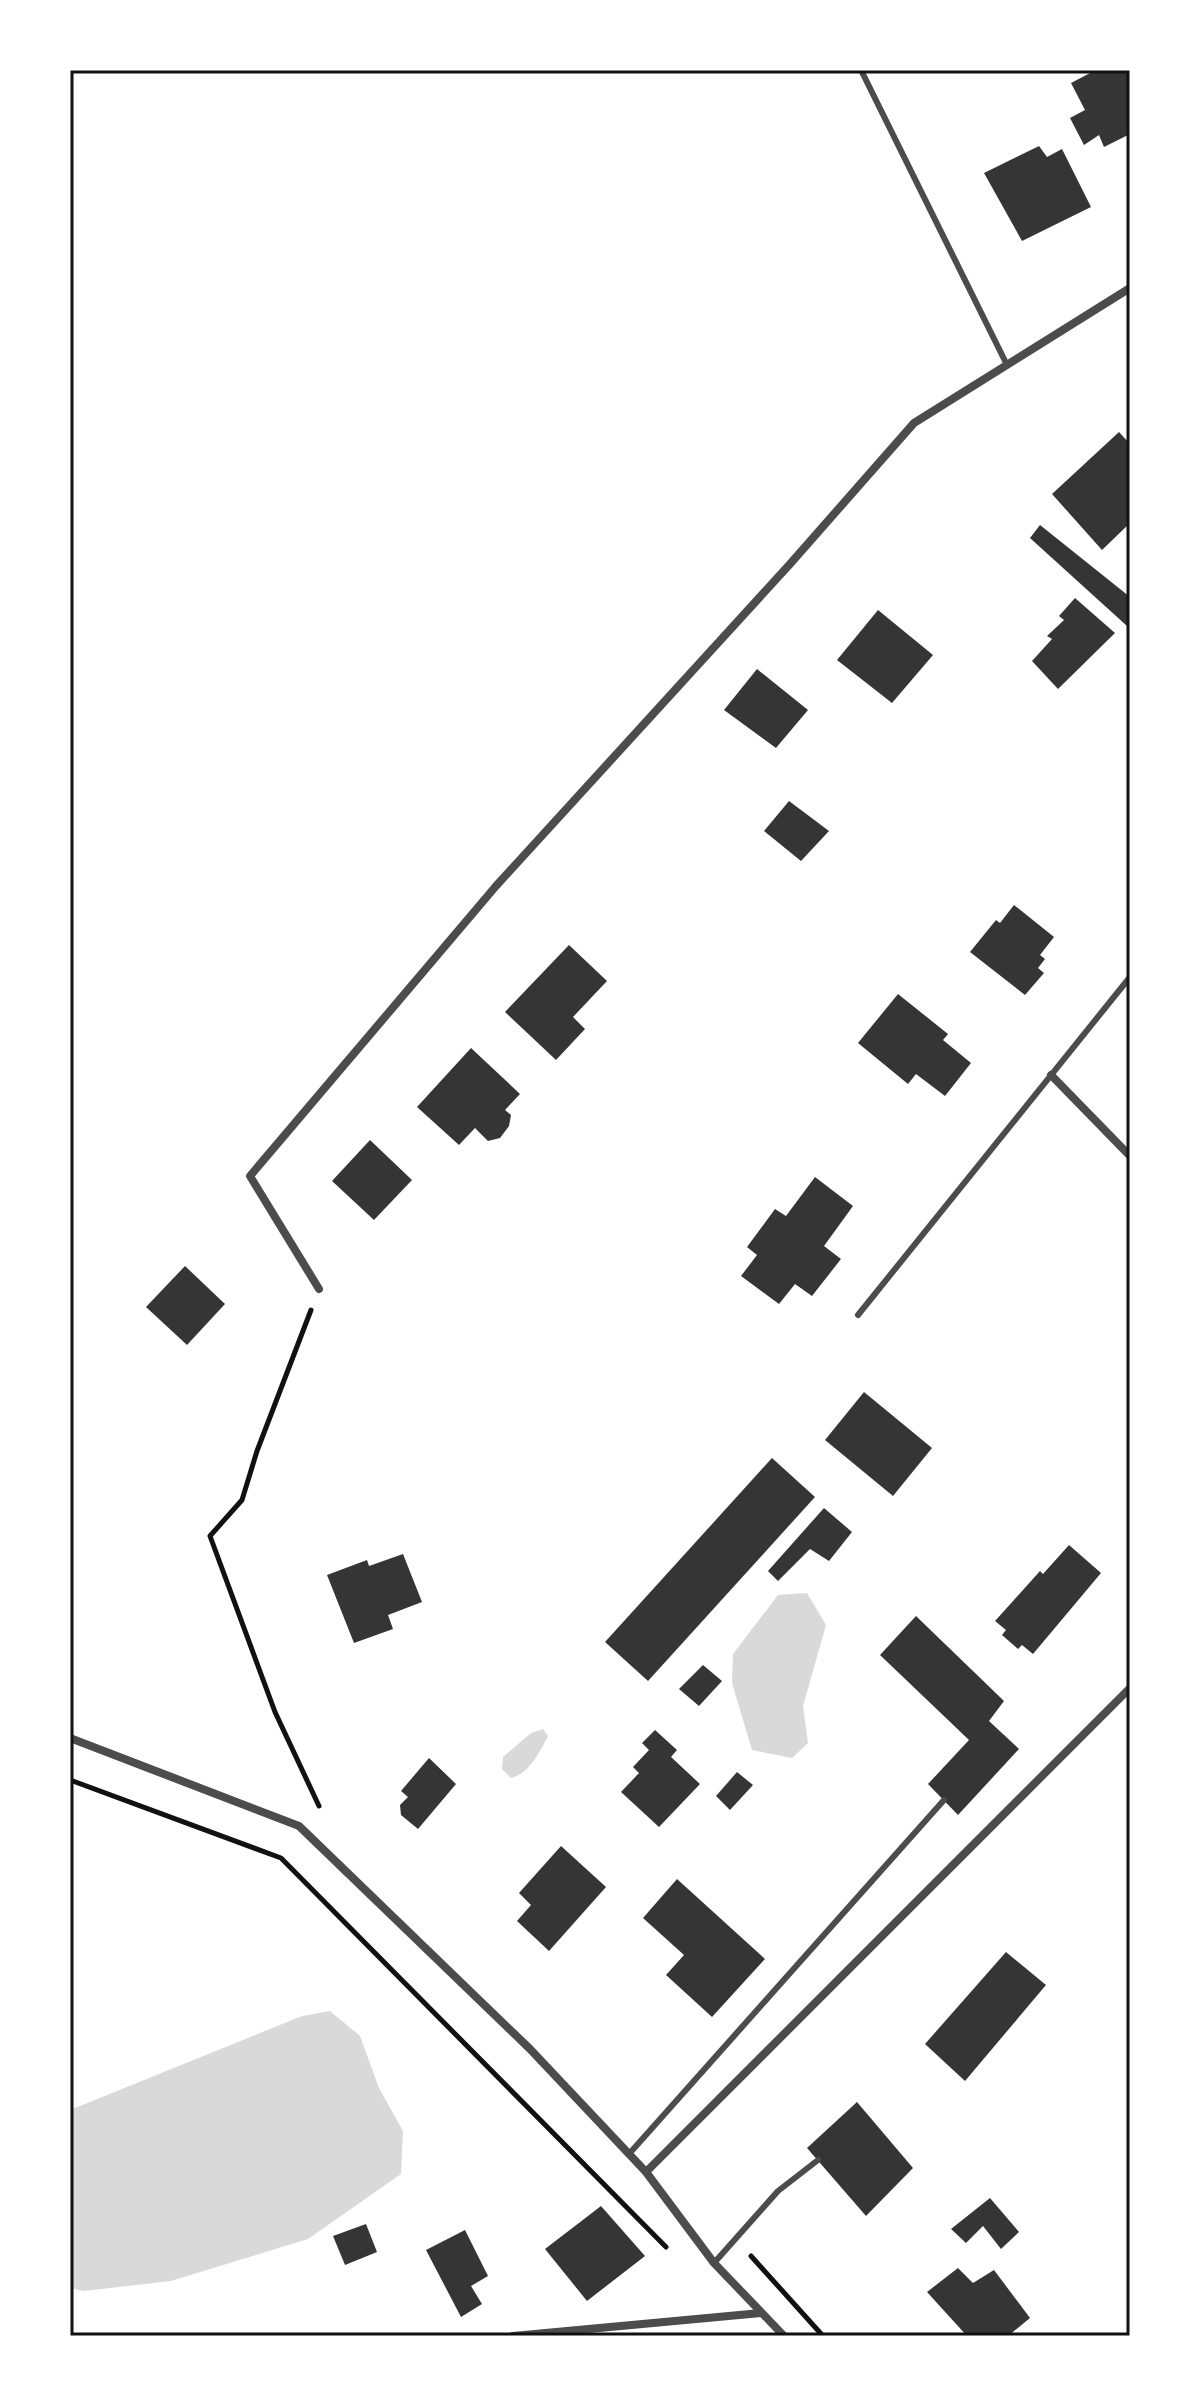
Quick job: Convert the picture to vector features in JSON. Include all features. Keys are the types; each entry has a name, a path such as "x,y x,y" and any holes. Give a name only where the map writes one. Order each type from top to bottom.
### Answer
{"street":[{"path":"319,1289 250,1176 496,886 790,564 914,423 1130,288"},
{"path":"1051,1075 1130,1156"},
{"path":"646,2172 1130,1688"},
{"path":"70,1738 299,1826 530,2049 646,2172 714,2263 784,2336"},
{"path":"513,2336 761,2313"}],"lane":[{"path":"861,70 1007,365"},
{"path":"858,1315 1130,977"},
{"path":"629,2154 944,1800"},
{"path":"714,2263 737,2241 778,2191 818,2160"}],"path":[{"path":"319,1289 257,1451 242,1500 210,1536 275,1712 319,1808"},
{"path":"70,1780 281,1858 670,2251"},
{"path":"737,2241 823,2336"}],"shaded area":[{"path":"807,1593 826,1625 803,1706 808,1743 792,1758 752,1750 732,1683 733,1654 778,1595"},
{"path":"543,1729 548,1736 537,1755 524,1772 511,1778 502,1769 503,1757 531,1733"},
{"path":"330,2011 360,2036 379,2088 403,2131 401,2174 308,2239 171,2281 84,2291 70,2288 70,2110 302,2016"}],"building":[{"path":"1096,70 1130,70 1130,134 1104,147 1099,135 1084,145 1070,118 1085,110 1071,83"},
{"path":"1039,146 1047,157 1062,149 1091,207 1022,241 984,173"},
{"path":"1119,432 1130,444 1130,504 1127,507 1130,523 1102,550 1052,494"},
{"path":"1040,525 1130,597 1127,626 1030,538"},
{"path":"1075,598 1115,633 1058,689 1032,661 1052,639 1047,636 1064,620 1059,616"},
{"path":"878,610 933,655 892,703 837,660"},
{"path":"757,669 808,710 776,748 724,710"},
{"path":"789,801 829,831 801,861 764,831"},
{"path":"1014,905 1054,937 1040,955 1045,959 1038,968 1044,973 1025,995 970,952 996,920 1000,923"},
{"path":"569,945 607,981 573,1017 585,1029 556,1060 505,1012"},
{"path":"898,994 948,1034 943,1040 971,1063 945,1096 916,1074 908,1084 858,1043"},
{"path":"471,1048 520,1094 505,1110 511,1115 509,1126 500,1138 488,1141 475,1128 459,1145 417,1107"},
{"path":"370,1140 412,1180 374,1220 332,1181"},
{"path":"815,1177 853,1206 824,1246 841,1259 812,1296 795,1284 779,1304 741,1276 757,1255 747,1247 775,1209 786,1216"},
{"path":"185,1266 225,1304 187,1345 146,1307"},
{"path":"864,1392 932,1448 893,1496 825,1440"},
{"path":"772,1458 815,1497 648,1681 605,1642"},
{"path":"824,1508 852,1532 829,1561 810,1549 778,1581 768,1571"},
{"path":"1069,1545 1101,1573 1033,1654 1022,1645 1018,1649 1002,1635 1006,1630 995,1621 1040,1571 1043,1574"},
{"path":"403,1554 422,1602 388,1615 393,1629 354,1643 327,1575 367,1560 369,1566"},
{"path":"916,1616 1004,1701 989,1721 1019,1749 958,1815 928,1784 969,1740 880,1655"},
{"path":"703,1665 722,1681 699,1706 679,1689"},
{"path":"655,1730 677,1750 671,1757 700,1784 659,1827 621,1792 639,1773 633,1767 649,1750 642,1743"},
{"path":"429,1758 456,1784 418,1829 401,1815 400,1805 408,1797 401,1791"},
{"path":"737,1772 753,1785 730,1810 716,1796"},
{"path":"561,1846 606,1887 549,1951 517,1921 531,1905 519,1893"},
{"path":"677,1879 765,1959 712,2017 666,1975 684,1955 643,1918"},
{"path":"1006,1952 1046,1985 965,2081 925,2044"},
{"path":"857,2102 913,2168 866,2216 807,2148"},
{"path":"990,2198 1019,2232 1001,2249 983,2226 966,2243 951,2229"},
{"path":"601,2206 645,2256 587,2301 545,2249"},
{"path":"366,2224 377,2252 345,2265 333,2236"},
{"path":"465,2230 488,2276 471,2286 482,2304 461,2317 426,2250"},
{"path":"958,2268 973,2283 994,2270 1030,2318 1008,2336 967,2336 927,2292"}]}
